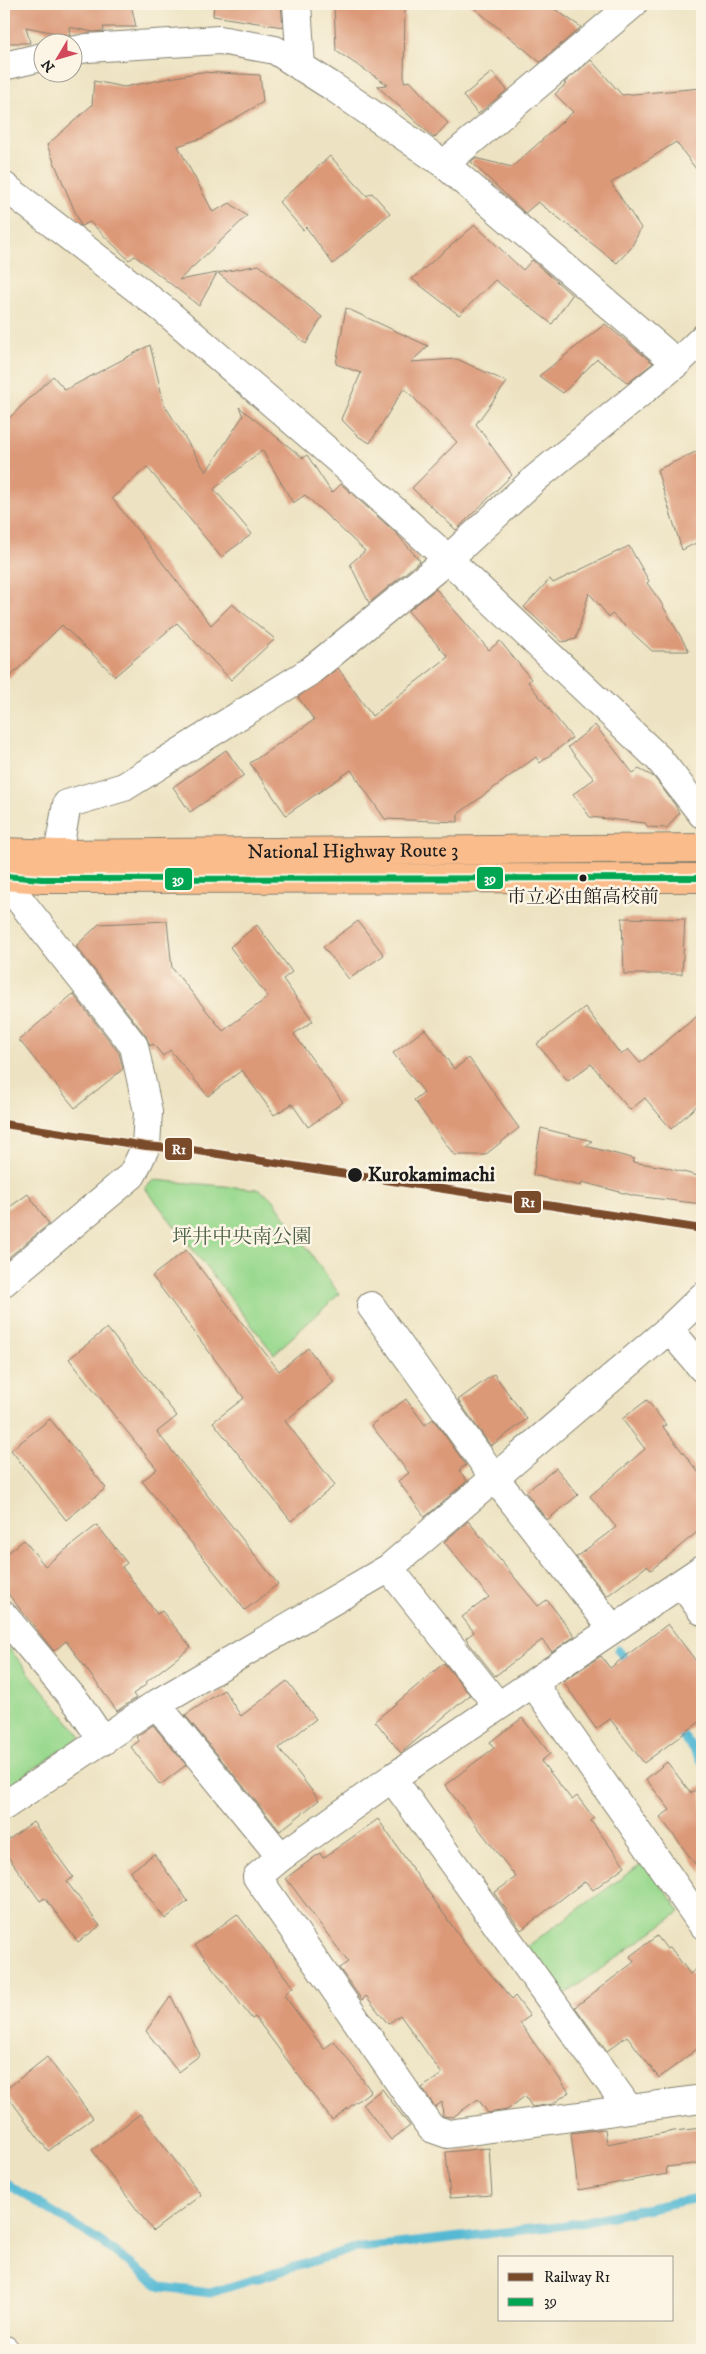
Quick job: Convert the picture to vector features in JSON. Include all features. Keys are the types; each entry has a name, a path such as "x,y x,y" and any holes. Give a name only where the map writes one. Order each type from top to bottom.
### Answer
{"highway":[{"name":"National Highway Route 3","path":"4,852 58,854 702,848"},
{"name":"National Highway Route 3","path":"4,876 42,879 702,878"}],"street":[{"path":"298,4 301,67"},
{"path":"444,164 633,4"},
{"path":"82,49 220,40 275,50 444,164 677,363"},
{"path":"4,66 32,59"},
{"path":"4,186 163,309 337,459 448,559 659,759 702,814"},
{"path":"58,854 67,804 124,787 308,672 448,559 536,478 677,363 702,339"},
{"path":"4,880 134,1046 148,1112 146,1146 132,1175 4,1282"},
{"path":"4,1806 156,1704 389,1568 669,1329 702,1297"},
{"path":"371,1306 494,1477 612,1628"},
{"path":"669,1329 702,1368"},
{"path":"389,1568 498,1706"},
{"path":"702,1611 692,1576 612,1628 392,1778 281,1857 257,1877 431,2128 448,2134 702,2099"},
{"path":"4,1616 78,1704 103,1741"},
{"path":"533,1682 702,1924"},
{"path":"156,1704 281,1857"},
{"path":"392,1778 629,2109"}],"green space":[{"name":"坪井中央南公園","path":"154,1180 258,1189 273,1199 339,1294 274,1354 145,1188"},
{"path":"4,1642 81,1737 4,1789"},
{"path":"645,1861 680,1912 560,1998 525,1948"}],"building":[{"path":"4,4 131,4 136,27 103,27 104,31 93,32 69,27 70,32 50,32 26,27 30,43 4,43"},
{"path":"214,4 281,4 283,27 213,16"},
{"path":"334,4 405,4 404,82 410,81 448,123 434,138 377,86 388,85 336,51"},
{"path":"469,4 547,4 581,27 540,62"},
{"path":"591,60 622,95 702,88 702,177 676,142 611,183 641,228 631,248 617,263 538,202 525,213 471,162 475,158 512,167 573,112 555,94 566,84 564,83"},
{"path":"201,72 260,75 263,102 202,138 178,146 213,212 230,203 247,216 179,280 217,273 199,306 135,256 129,260 90,222 81,226 47,145 92,105 94,81 124,87"},
{"path":"492,72 507,90 478,114 463,96"},
{"path":"330,156 367,196 372,193 390,213 333,264 306,227 303,230 279,202"},
{"path":"475,225 523,270 532,260 572,295 552,324 495,280 459,315 412,279"},
{"path":"259,265 322,317 306,344 218,273"},
{"path":"346,308 428,346 411,362 457,359 507,382 476,424 512,475 456,530 412,488 457,442 404,388 370,443 359,437 341,419 361,373 336,364"},
{"path":"605,324 653,363 628,383 597,359 563,393 539,376"},
{"path":"150,345 164,404 206,472 243,416 239,407 303,458 307,455 332,493 341,484 397,534 420,561 369,603 350,564 365,551 305,495 293,503 262,450 214,489 252,534 221,557 147,467 112,498 211,625 232,604 275,639 231,680 177,623 115,676 62,625 4,683 4,423 53,376 65,390"},
{"path":"702,449 702,540 682,550 657,470"},
{"path":"629,546 649,581 647,583 660,601 689,651 652,651 612,614 609,617 589,593 576,639 562,642 524,607 550,579 553,583"},
{"path":"436,589 489,650 500,641 531,679 528,682 572,738 540,763 536,757 458,814 458,822 385,819 351,770 286,815 250,763 314,720 298,697 338,668 372,716 448,657 408,611"},
{"path":"595,725 633,773 639,769 654,777 675,805 679,813 667,828 648,827 645,823 590,817 573,794 594,779 568,747"},
{"path":"226,750 244,775 190,812 173,787"},
{"path":"622,918 685,919 682,974 624,974"},
{"path":"167,921 172,968 223,1031 268,997 230,947 257,925 292,972 283,979 313,1021 294,1034 343,1102 308,1127 292,1104 274,1115 242,1070 208,1096 170,1050 163,1056 153,1044 150,1046 146,1036 76,946 99,924"},
{"path":"358,921 384,955 349,979 323,947"},
{"path":"73,994 119,1053 123,1069 75,1108 19,1040"},
{"path":"585,1007 621,1055 628,1049 640,1063 702,1012 702,1101 671,1129 645,1098 630,1110 591,1064 568,1081 537,1044"},
{"path":"425,1029 454,1069 469,1058 519,1128 485,1155 454,1155 414,1100 424,1092 393,1053"},
{"path":"541,1128 592,1141 586,1146 635,1159 632,1162 664,1167 702,1177 702,1204 635,1196 582,1182 581,1186 533,1175"},
{"path":"28,1194 49,1224 4,1261 4,1211"},
{"path":"186,1250 279,1371 308,1348 334,1382 285,1421 335,1485 291,1521 213,1422 244,1398 152,1276"},
{"path":"107,1328 177,1416 157,1432 278,1584 245,1610 142,1481 157,1469 69,1359"},
{"path":"494,1374 527,1419 491,1446 458,1400"},
{"path":"406,1399 425,1425 433,1419 466,1465 459,1470 467,1481 425,1517 398,1481 409,1473 371,1425"},
{"path":"647,1400 666,1425 663,1427 702,1477 702,1528 651,1570 647,1566 607,1596 576,1557 616,1527 590,1496 645,1449 622,1419"},
{"path":"50,1419 106,1488 66,1520 11,1450"},
{"path":"556,1468 578,1495 547,1520 526,1492"},
{"path":"468,1521 538,1606 547,1600 575,1636 552,1652 542,1640 495,1676 466,1638 474,1632 462,1617 489,1597 444,1542"},
{"path":"97,1525 127,1563 122,1567 157,1614 162,1611 191,1647 146,1682 147,1684 133,1694 136,1698 117,1711 66,1641 54,1651 4,1589 4,1556 24,1540 45,1566"},
{"path":"668,1624 702,1669 702,1720 644,1763 610,1719 596,1729 563,1681 601,1656 610,1668"},
{"path":"444,1663 470,1695 401,1753 375,1721"},
{"path":"287,1681 316,1719 279,1748 319,1800 280,1831 185,1715 224,1690 241,1716"},
{"path":"522,1718 550,1754 541,1761 572,1800 577,1796 594,1818 591,1821 625,1866 593,1890 585,1881 521,1930 494,1893 516,1877 445,1785 494,1748 490,1742"},
{"path":"153,1725 186,1765 160,1785 131,1747 139,1741 136,1737"},
{"path":"667,1762 691,1793 702,1785 702,1873 660,1817 670,1810 646,1779"},
{"path":"378,1819 464,1943 512,1999 515,1996 530,2016 520,2023 569,2092 553,2104 532,2107 525,2096 507,2110 488,2113 478,2099 453,2117 443,2116 442,2102 435,2107 422,2088 442,2074 400,2015 388,2024 366,1996 362,2000 339,1968 348,1962 286,1878 320,1853 323,1858"},
{"path":"33,1822 73,1877 67,1882 100,1926 78,1942 45,1898 40,1901 4,1851 4,1843"},
{"path":"154,1854 188,1901 165,1919 130,1872"},
{"path":"237,1914 293,1987 284,1995 324,2049 334,2041 371,2091 332,2120 255,2017 252,2019 195,1945"},
{"path":"657,1936 667,1949 670,1947 690,1974 702,1965 702,2045 659,2078 627,2036 607,2051 575,2007 634,1962 630,1956"},
{"path":"171,1996 200,2055 178,2072 146,2031"},
{"path":"47,2057 93,2118 48,2151 4,2091"},
{"path":"382,2089 410,2126 391,2140 363,2104"},
{"path":"140,2114 201,2195 153,2231 92,2150"},
{"path":"702,2128 702,2163 666,2167 667,2174 578,2190 571,2133 605,2129 607,2144 674,2131"},
{"path":"489,2148 492,2195 450,2198 446,2152"}],"waterway":[{"path":"618,1650 630,1665"},
{"path":"676,1726 702,1761"},
{"path":"4,2182 97,2239 162,2287 210,2293 352,2249 567,2225 702,2197"}],"rail line":[{"name":"R1","path":"4,1124 146,1146 192,1150 702,1229"}],"transit line":[{"name":"39","path":"4,876 42,879 702,878"}],"place":[{"name":"市立必由館高校前","path":"583,878"},
{"name":"Kurokamimachi","path":"355,1175"}]}
